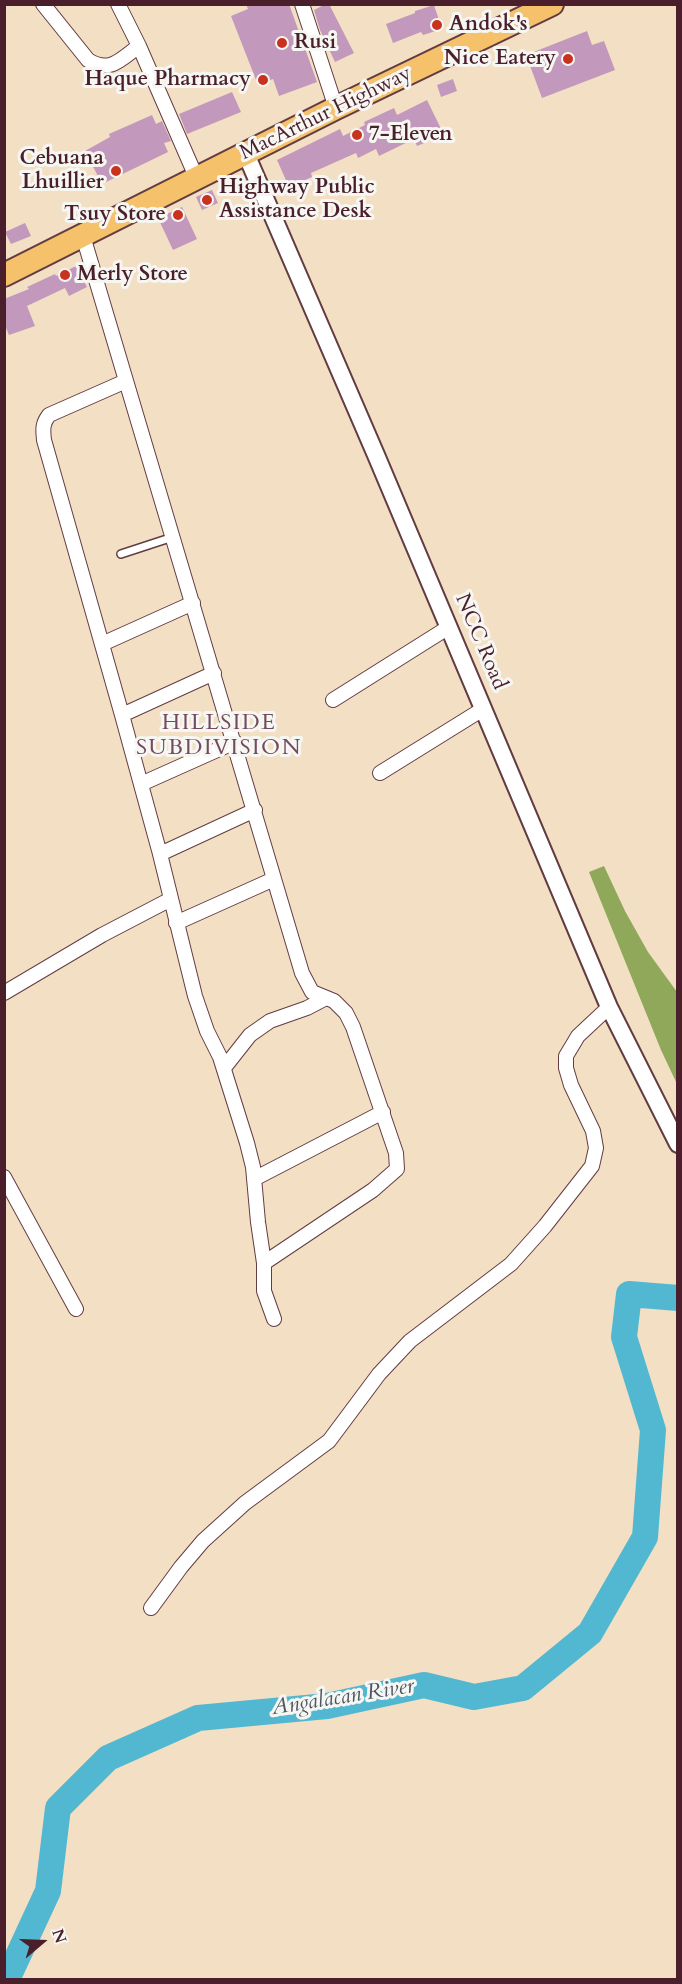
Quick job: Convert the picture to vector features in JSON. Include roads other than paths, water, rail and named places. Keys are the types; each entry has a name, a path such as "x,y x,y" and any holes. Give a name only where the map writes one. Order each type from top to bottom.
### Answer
{"highway":[{"name":"MacArthur Highway","path":"4,275 336,108 547,6"}],"street":[{"path":"43,4 88,60 98,66 112,65 139,46"},
{"path":"118,4 139,46 197,179"},
{"path":"302,4 336,108"},
{"name":"NCC Road","path":"246,154 609,1007 677,1141"},
{"path":"83,236 235,742 288,931 307,985 312,992 334,1001 346,1013 353,1027 396,1153 397,1168 373,1190 264,1263"},
{"path":"126,381 55,411 44,422 44,441 141,784 195,996 207,1031 224,1068 247,1143 254,1179 264,1263 264,1291 274,1319"},
{"path":"102,644 193,603"},
{"path":"333,700 449,627"},
{"path":"122,715 214,673"},
{"path":"380,773 483,709"},
{"path":"141,784 235,742"},
{"path":"160,854 255,810"},
{"path":"177,923 274,879"},
{"path":"4,993 102,935 171,899"},
{"path":"224,1068 250,1035 270,1021 307,1008 326,998"},
{"path":"151,1608 203,1541 245,1503 328,1441 380,1374 410,1341 511,1264 545,1226 592,1166 596,1149 593,1131 571,1085 566,1068 566,1056 578,1036 609,1007"},
{"path":"254,1179 382,1112"},
{"path":"7,1186 76,1309"}],"lane":[{"path":"121,554 173,537"}],"waterway":[{"name":"Angalacan River","path":"4,1979 10,1973 48,1891 58,1808 108,1758 198,1718 327,1706 424,1685 474,1697 523,1688 590,1633 645,1537 653,1430 624,1337 629,1294 678,1298"}],"place":[{"name":"Andok's","path":"437,25"},
{"name":"Rusi","path":"282,43"},
{"name":"Nice Eatery","path":"568,59"},
{"name":"Haque Pharmacy","path":"263,80"},
{"name":"7-Eleven","path":"357,135"},
{"name":"Cebuana Lhuillier","path":"116,171"},
{"name":"Highway Public Assistance Desk","path":"207,200"},
{"name":"Tsuy Store","path":"178,215"},
{"name":"Merly Store","path":"65,275"}],"district":[{"name":"HILLSIDE SUBDIVISION","path":"219,736"}]}
